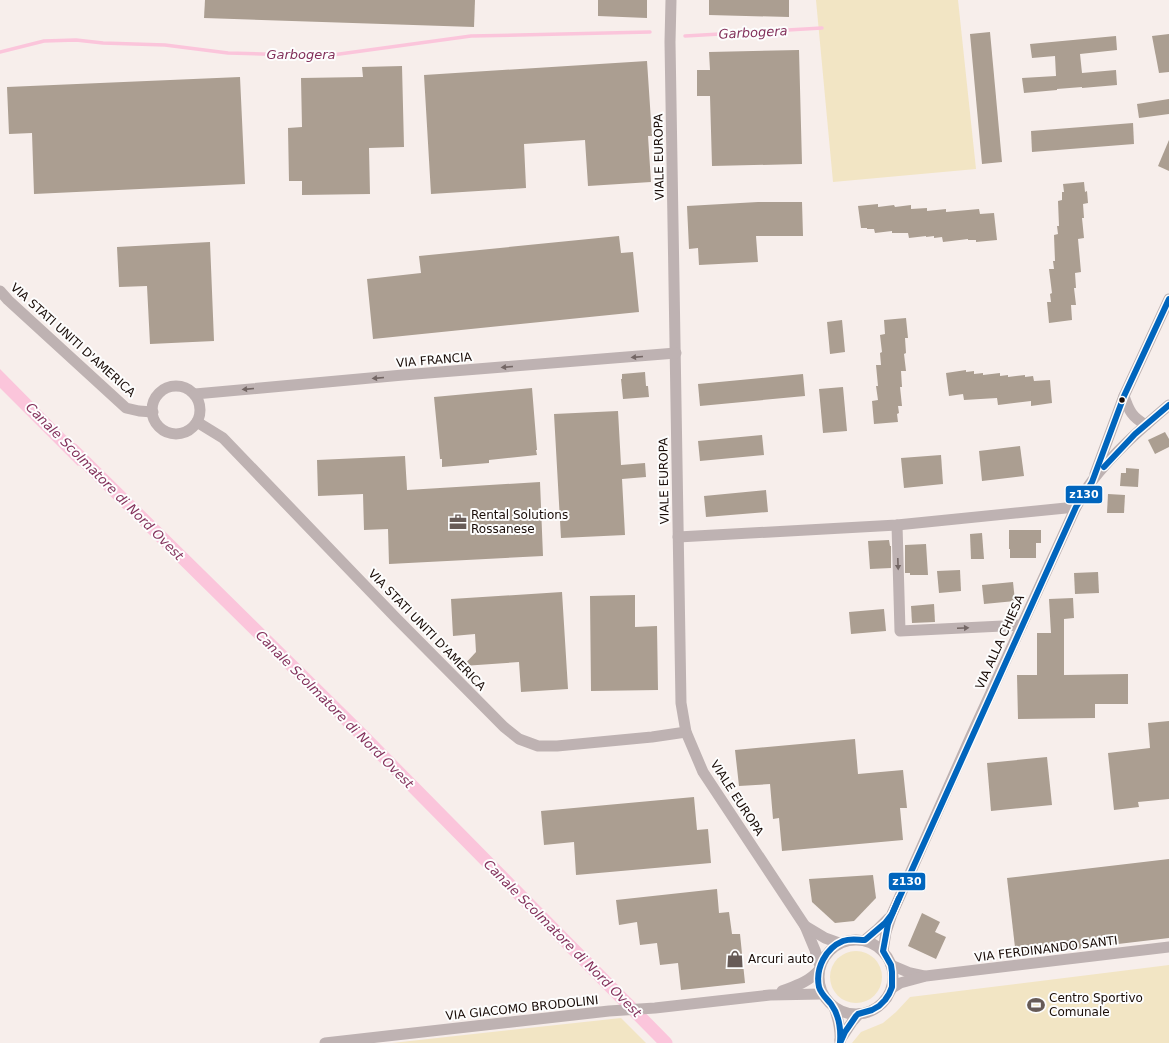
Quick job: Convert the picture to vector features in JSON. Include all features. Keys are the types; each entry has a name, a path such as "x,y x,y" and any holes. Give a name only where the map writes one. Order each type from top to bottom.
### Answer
{"street":[{"name":"VIALE EUROPA","path":"672,0 670,42 681,703 686,732 703,772 805,926 815,950 819,968"},
{"name":"VIA STATI UNITI D'AMERICA","path":"0,291 126,408 153,412"},
{"path":"1092,482 1124,396 1169,299"},
{"name":"VIA FRANCIA","path":"195,394 676,353"},
{"path":"183,386 195,394 200,408 200,415 192,428 186,432 171,433 158,425 154,419 153,404 156,397 162,391 168,387 183,386"},
{"path":"1124,396 1132,415 1146,425"},
{"name":"VIA ALLA CHIESA","path":"883,951 886,932 892,914 1076,507 1092,482 1114,456 1169,405"},
{"name":"VIA STATI UNITI D'AMERICA","path":"197,422 223,438 407,629 504,727 519,739 538,746 557,746 652,737 686,732"},
{"path":"678,537 897,525 1076,507"},
{"path":"897,525 900,631 1022,624"},
{"name":"VIA ALLA CHIESA","path":"865,940 885,923 892,914"},
{"name":"VIALE EUROPA","path":"805,926 825,938 839,943"},
{"path":"852,939 865,940 874,944 888,957 893,976 892,988 887,998 870,1012 859,1014 846,1013 834,1007 822,994 818,978 819,968 830,949 839,943 852,939"},
{"name":"VIA FERDINANDO SANTI","path":"892,988 900,983 926,976 1169,947"},
{"name":"VIA FERDINANDO SANTI","path":"891,965 910,973 926,976"},
{"name":"VIA GIACOMO BRODOLINI","path":"770,995 794,987 810,979 819,968"},
{"name":"VIA GIACOMO BRODOLINI","path":"325,1043 609,1011 655,1008 770,995 822,994"},
{"path":"834,1007 838,1018 840,1041"},
{"path":"840,1041 859,1014"}],"shaded area":[{"path":"816,0 958,0 976,169 833,182"},
{"path":"0,369 87,457 78,466 0,388"},
{"path":"856,951 866,953 874,959 880,967 882,977 880,987 874,995 866,1001 856,1003 846,1001 838,995 832,987 830,977 832,967 838,959 846,953"},
{"name":"Centro Sportivo Comunale","path":"1169,965 1169,1043 852,1043 861,1032 883,1023 910,997"},
{"path":"621,1018 646,1043 392,1043"}],"building":[{"path":"205,0 475,0 474,27 204,18"},
{"path":"598,0 647,0 647,18 598,16"},
{"path":"709,0 789,0 789,17 709,15"},
{"path":"990,32 1002,162 982,164 970,34"},
{"path":"1169,34 1169,72 1159,73 1152,36"},
{"path":"1116,36 1117,50 1080,54 1082,73 1116,70 1117,85 1024,93 1022,78 1056,76 1055,56 1032,58 1030,44"},
{"path":"799,50 802,164 712,166 710,96 697,96 697,70 710,70 709,52"},
{"path":"647,61 652,136 648,136 651,182 588,186 585,140 524,144 526,188 431,194 424,75"},
{"path":"402,66 404,147 369,148 370,194 302,195 302,181 289,181 288,128 302,127 301,78 363,77 362,67"},
{"path":"240,77 245,184 34,194 32,133 9,134 7,87"},
{"path":"1169,99 1169,114 1139,118 1137,104"},
{"path":"1133,123 1134,144 1032,152 1031,131"},
{"path":"1169,140 1169,171 1158,166"},
{"path":"1084,182 1085,192 1087,191 1088,203 1083,204 1084,218 1082,218 1084,238 1078,239 1081,272 1075,273 1076,288 1074,288 1076,305 1071,305 1072,320 1049,323 1047,302 1051,302 1050,294 1052,293 1049,269 1054,269 1054,235 1058,234 1057,226 1059,226 1058,201 1062,200 1062,192 1064,192 1063,184"},
{"path":"758,202 802,202 803,236 756,236 758,262 699,265 698,248 689,249 687,206"},
{"path":"878,204 878,207 911,205 911,209 927,208 927,211 946,209 946,212 979,209 980,214 994,213 997,240 976,242 976,240 968,239 943,242 942,237 934,238 934,236 926,236 909,238 908,233 892,233 892,231 875,233 874,229 861,228 858,206"},
{"path":"619,236 621,253 633,252 639,312 373,339 367,279 421,273 419,256"},
{"path":"210,242 214,341 150,344 147,286 119,287 117,247"},
{"path":"906,318 908,338 905,338 906,353 904,354 906,371 901,371 902,387 900,387 902,406 898,406 898,422 874,424 872,401 878,400 876,365 881,365 880,353 882,352 880,335 885,334 884,320"},
{"path":"842,320 845,352 830,354 827,322"},
{"path":"966,370 966,372 974,371 974,374 983,373 983,375 1000,373 1000,376 1008,375 1008,377 1025,375 1025,377 1033,376 1034,381 1050,380 1052,403 1031,406 1031,401 998,405 997,398 964,400 963,394 949,396 946,373"},
{"path":"645,372 646,386 648,386 649,397 623,399 622,374"},
{"path":"803,374 805,396 700,406 698,384"},
{"path":"843,387 847,431 823,433 819,389"},
{"path":"532,388 537,455 489,460 489,463 442,467 434,397"},
{"path":"618,411 621,465 645,463 646,477 622,479 625,535 561,538 554,414"},
{"path":"1165,432 1169,439 1169,447 1155,454 1148,440"},
{"path":"762,435 764,455 700,461 698,441"},
{"path":"1020,446 1024,476 982,481 979,451"},
{"path":"941,455 943,484 904,488 901,458"},
{"path":"405,456 407,490 540,482 543,556 389,564 388,529 364,530 363,494 318,496 317,460"},
{"path":"1126,468 1139,469 1138,487 1120,486 1121,473 1126,473"},
{"path":"766,490 768,512 706,517 704,496"},
{"path":"1108,494 1125,495 1124,513 1107,513"},
{"path":"1009,530 1041,530 1041,543 1036,543 1036,558 1010,558"},
{"path":"982,533 984,559 971,559 970,534"},
{"path":"889,540 891,546 891,568 870,569 868,541"},
{"path":"926,544 928,575 910,575 910,573 905,573 905,545"},
{"path":"960,570 961,591 939,593 937,571"},
{"path":"1098,572 1099,593 1075,594 1074,573"},
{"path":"1013,582 1015,601 984,604 982,585"},
{"path":"562,592 568,689 521,692 519,662 463,666 476,652 475,634 453,636 451,599"},
{"path":"635,595 635,627 657,626 658,690 591,691 590,596"},
{"path":"1073,598 1074,618 1064,619 1064,675 1128,674 1128,704 1095,704 1095,718 1018,719 1017,675 1037,675 1037,633 1051,633 1049,599"},
{"path":"934,604 935,622 912,623 911,606"},
{"path":"884,609 886,631 851,634 849,612"},
{"path":"1169,721 1169,799 1138,802 1139,807 1114,810 1108,753 1150,748 1148,723"},
{"path":"855,739 858,774 903,770 907,808 900,808 903,840 782,851 779,818 773,819 770,784 739,786 735,750"},
{"path":"1047,757 1052,805 991,811 987,763"},
{"path":"694,797 697,830 708,829 711,863 576,875 574,842 544,845 541,811"},
{"path":"1169,859 1169,938 1016,956 1007,878"},
{"path":"873,875 876,898 854,921 835,923 812,902 809,879"},
{"path":"717,889 719,913 729,912 732,934 740,934 745,983 681,990 678,963 660,965 657,943 640,945 637,922 619,925 616,900"},
{"path":"922,913 940,922 935,932 946,937 936,959 908,946"}],"waterway":[{"name":"Garbogera","path":"685,36 822,28"},
{"name":"Garbogera","path":"0,52 44,41 76,40 103,43 165,45 228,53 325,56 471,36 650,32"},
{"name":"Canale Scolmatore di Nord Ovest","path":"72,449 360,733 666,1043"}],"transit line":[{"name":"z130","path":"840,1043 838,1018 834,1008 821,992 819,987 818,980 820,966 827,954 837,944 852,939 865,940 885,923 892,914 1076,507 1092,482 1124,396 1169,299"},
{"name":"z130","path":"1104,467 1135,434 1169,405"},
{"name":"z130","path":"840,1043 845,1032 856,1016 879,1006 885,1000 892,987 891,965 883,951 888,924 899,898"}],"place":[{"name":"Rental Solutions Rossanese","path":"458,522"},
{"name":"Arcuri auto","path":"735,959"},
{"name":"Centro Sportivo Comunale","path":"1036,1005"}]}
